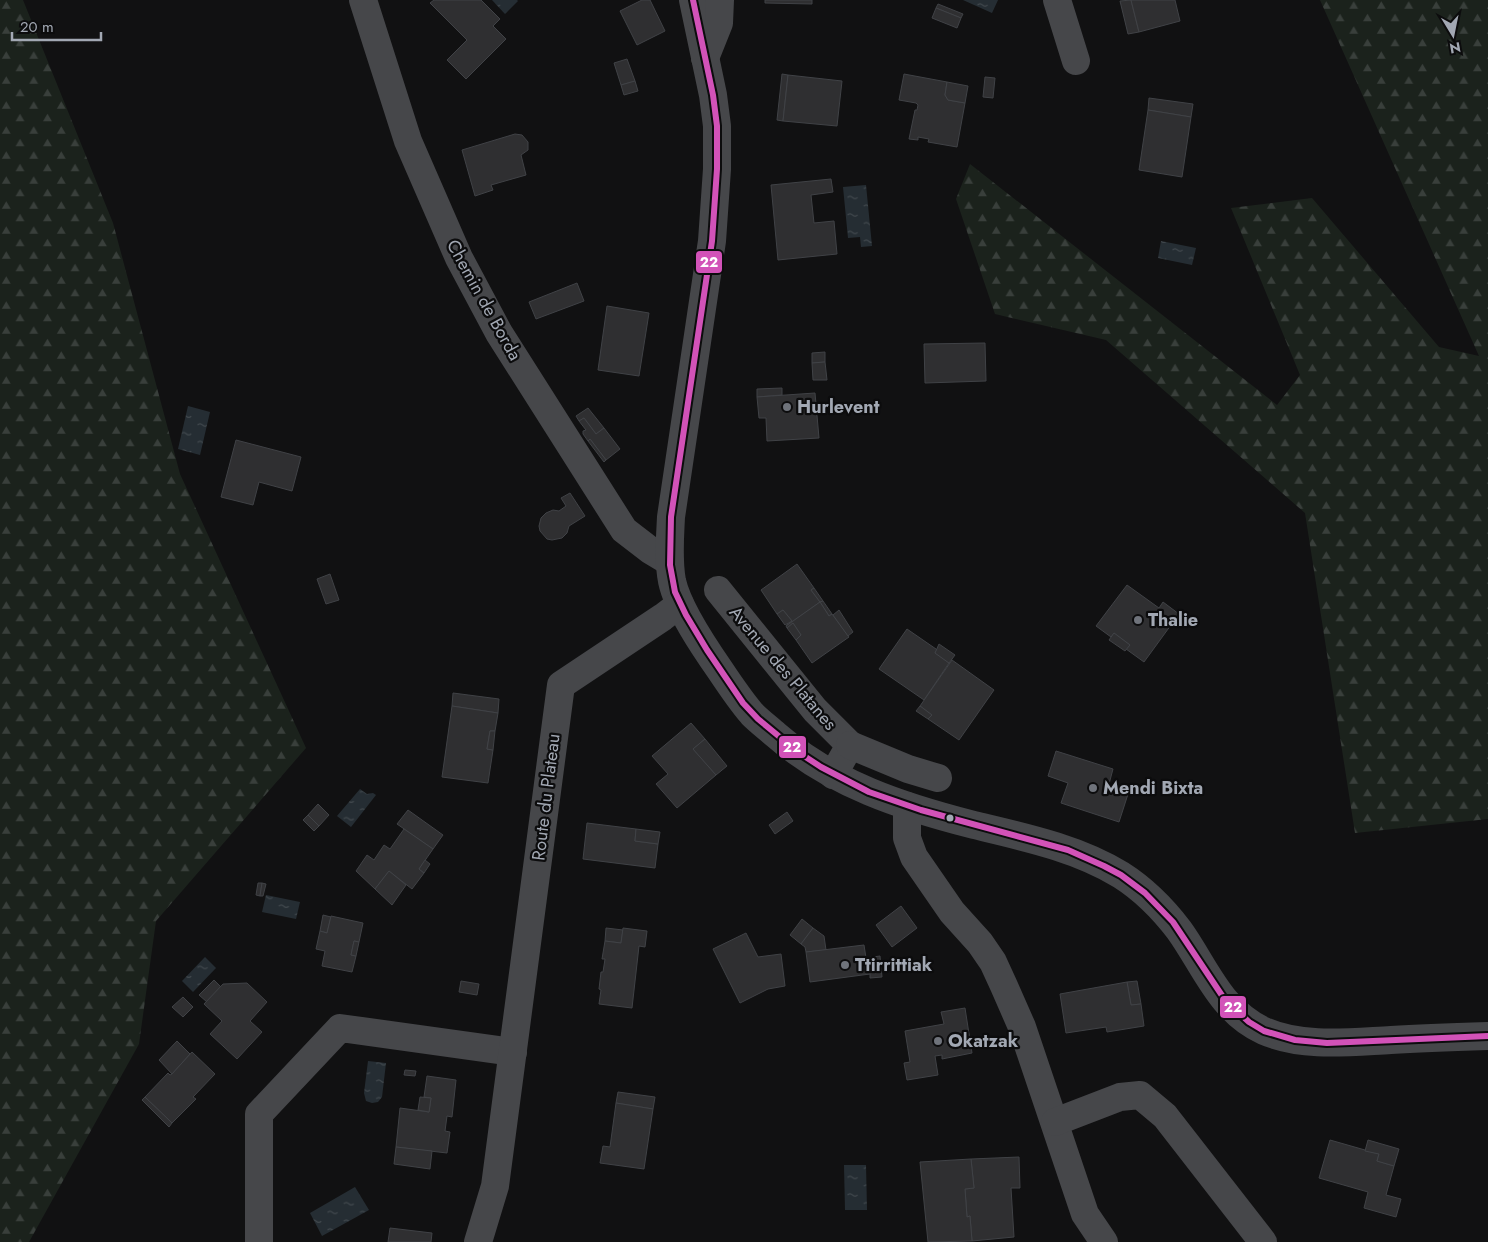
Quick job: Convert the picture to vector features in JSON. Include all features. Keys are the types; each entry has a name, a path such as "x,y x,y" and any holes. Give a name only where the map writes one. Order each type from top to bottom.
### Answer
{"street":[{"name":"Chemin de Borda","path":"364,0 408,141 458,258 495,325 624,530 650,550 670,562"},
{"path":"693,0 713,95 717,126 717,170 712,241 671,517 670,562 673,583 680,604 730,686 753,715 793,750 833,775 872,794 907,806 1052,846 1092,860 1139,887 1179,931 1212,984 1227,1004 1246,1020 1265,1031 1297,1040 1334,1043 1488,1036"},
{"path":"705,58 719,23 720,0"},
{"path":"1058,0 1076,61"},
{"name":"Avenue des Platanes","path":"718,590 815,710 850,744 938,778"},
{"name":"Route du Plateau","path":"478,1242 495,1186 561,685 680,604"},
{"name":"Avenue des Platanes","path":"833,775 850,744"},
{"path":"907,806 908,838 914,857 952,912 980,943 993,962 1022,1027 1085,1214 1104,1242"},
{"path":"259,1242 259,1114 340,1028 513,1052"},
{"path":"1055,1122 1120,1097 1140,1095 1166,1116 1263,1242"}],"green space":[{"path":"0,0 23,0 113,223 180,474 306,748 156,921 139,1044 29,1242 0,1242"},
{"path":"1320,0 1488,0 1488,819 1355,833 1305,513 1106,340 995,314 956,199 970,164 1277,405 1300,375 1231,208 1312,198 1439,347 1479,356"}],"water":[{"path":"492,0 517,0 518,1 505,14"},
{"path":"963,0 998,0 992,13"},
{"path":"866,185 872,246 861,247 860,237 848,238 843,187"},
{"path":"1161,241 1196,248 1192,265 1158,258"},
{"path":"188,406 210,412 200,455 178,449"},
{"path":"360,789 367,794 373,793 376,795 351,827 337,816"},
{"path":"266,895 300,902 296,919 262,912"},
{"path":"205,957 216,968 193,992 182,981"},
{"path":"368,1061 386,1063 382,1097 378,1102 366,1101 364,1093"},
{"path":"844,1165 866,1165 867,1210 845,1210"},
{"path":"355,1187 369,1210 322,1236 310,1213"}],"building":[{"path":"434,0 481,0 500,19 493,26 506,39 466,79 447,60 467,40 430,3"},
{"path":"642,0 650,0 665,31 637,45 620,11"},
{"path":"765,0 812,0 812,4 765,3"},
{"path":"1131,0 1139,32 1128,34 1120,1"},
{"path":"1131,0 1175,0 1180,21 1139,32"},
{"path":"938,4 963,14 961,18 936,8"},
{"path":"936,8 961,18 957,28 932,18"},
{"path":"627,59 635,81 621,85 614,63"},
{"path":"782,74 788,75 783,121 777,120"},
{"path":"904,74 947,82 945,95 948,100 965,103 957,147 928,142 929,139 918,137 918,140 909,139 915,110 917,110 918,105 899,100"},
{"path":"788,75 842,81 837,126 783,121"},
{"path":"985,77 995,78 993,98 983,97"},
{"path":"635,81 638,91 624,95 621,85"},
{"path":"947,82 968,86 965,103 948,100 945,95"},
{"path":"1149,98 1193,104 1191,117 1148,110"},
{"path":"1148,110 1191,117 1182,177 1139,170"},
{"path":"515,134 522,135 528,142 528,150 521,155 526,175 491,185 493,190 475,196 462,150"},
{"path":"831,179 833,192 811,195 814,223 834,221 837,254 778,260 771,185"},
{"path":"577,283 584,301 536,319 529,302"},
{"path":"607,306 649,313 639,376 598,370"},
{"path":"985,343 986,381 925,383 924,344"},
{"path":"825,352 825,362 812,363 812,353"},
{"path":"825,362 827,380 813,380 812,363"},
{"path":"782,388 782,395 757,397 757,389"},
{"name":"Hurlevent","path":"815,393 819,438 767,441 766,418 759,418 757,397"},
{"path":"588,408 604,428 596,434 584,418 579,421 576,416"},
{"path":"584,418 596,434 604,428 620,449 606,460 590,439 588,441 583,434 583,431 586,430 579,421"},
{"path":"590,439 606,460 604,462 588,441"},
{"path":"236,440 301,457 292,491 259,482 253,505 221,497"},
{"path":"570,493 585,516 569,526 567,533 562,538 547,539 540,531 541,518 546,513 553,510 559,511 566,506 561,498"},
{"path":"797,564 814,588 811,590 820,602 786,626 792,621 783,610 777,614 761,590"},
{"path":"330,574 339,600 326,604 317,579"},
{"name":"Thalie","path":"1127,585 1159,608 1163,602 1179,614 1144,662 1126,649 1130,645 1114,633 1111,637 1096,626"},
{"path":"814,588 823,601 820,602 811,590"},
{"path":"823,601 832,614 829,616 820,602"},
{"path":"820,602 829,616 832,614 849,637 812,663 796,640 801,635 793,623 787,628 786,626"},
{"path":"783,610 792,621 785,625 777,614"},
{"path":"839,610 853,632 848,636 833,615"},
{"path":"793,623 801,635 796,640 787,628"},
{"path":"907,629 936,649 935,653 949,663 924,700 879,669"},
{"path":"1114,633 1130,645 1125,651 1109,640"},
{"path":"939,644 955,655 949,663 935,653"},
{"path":"952,660 994,690 959,740 928,719 932,715 920,706"},
{"path":"453,693 499,699 498,713 452,706"},
{"path":"452,706 498,713 495,731 490,731 487,749 493,750 488,783 442,777"},
{"path":"920,706 932,715 928,719 916,711"},
{"path":"691,723 705,739 693,749 716,775 677,808 656,784 668,774 652,756"},
{"path":"490,731 495,731 493,750 487,749"},
{"path":"705,739 727,766 716,775 693,749"},
{"name":"Mendi Bixta","path":"1056,751 1113,769 1109,784 1129,791 1119,822 1061,803 1068,783 1048,776"},
{"path":"318,804 329,815 319,826 308,815"},
{"path":"408,810 443,835 433,849 397,824"},
{"path":"787,812 793,821 775,834 769,825"},
{"path":"308,815 319,826 314,831 303,820"},
{"path":"587,823 636,829 635,841 658,844 655,868 583,859"},
{"path":"404,829 433,849 419,869 424,873 412,889 389,871 375,889 356,871 367,855 374,860 384,845 390,849"},
{"path":"636,829 660,832 658,844 635,841"},
{"path":"425,860 430,864 424,873 419,869"},
{"path":"389,871 406,885 392,905 375,889"},
{"path":"258,883 262,883 260,896 256,895"},
{"path":"262,883 266,884 263,896 260,896"},
{"path":"901,906 917,928 892,947 876,925"},
{"path":"323,915 331,917 327,933 320,931"},
{"path":"331,916 363,923 359,942 354,941 351,955 356,956 352,972 322,966 325,951 316,949 320,931 327,933"},
{"path":"802,919 813,928 801,944 790,935"},
{"path":"606,928 623,930 621,943 605,941"},
{"path":"623,928 647,931 645,947 639,946 632,1008 599,1004 601,972 603,972 605,959 602,959 605,941 621,943"},
{"path":"813,928 824,936 826,950 806,952 805,947 801,944"},
{"path":"746,933 758,957 781,954 785,986 768,989 740,1003 713,949"},
{"path":"354,941 359,942 356,956 351,955"},
{"name":"Ttirrittiak","path":"864,945 866,958 880,956 882,977 870,978 870,974 810,982 806,952"},
{"path":"214,980 221,987 207,1002 199,995"},
{"path":"461,981 479,984 477,995 459,992"},
{"path":"1137,981 1141,1004 1131,1005 1127,982"},
{"path":"1127,982 1131,1005 1141,1004 1144,1026 1107,1032 1106,1027 1066,1033 1060,994"},
{"path":"247,983 267,1002 250,1021 262,1032 237,1059 210,1034 222,1021 204,1004 223,984"},
{"path":"183,997 193,1007 183,1017 172,1007"},
{"name":"Okatzak","path":"965,1008 972,1053 942,1059 942,1055 935,1056 938,1075 907,1080 904,1063 910,1062 905,1031 944,1024 941,1012"},
{"path":"177,1041 190,1054 172,1074 159,1060"},
{"path":"192,1052 215,1074 193,1097 196,1099 172,1123 145,1097 168,1073 172,1074"},
{"path":"405,1070 416,1071 415,1076 404,1075"},
{"path":"427,1076 456,1080 452,1117 447,1116 445,1131 450,1132 447,1153 396,1147 400,1108 429,1112 431,1098 424,1097"},
{"path":"618,1092 655,1097 653,1109 616,1103"},
{"path":"145,1097 172,1123 169,1127 142,1100"},
{"path":"420,1097 431,1098 429,1112 418,1110"},
{"path":"616,1103 653,1109 644,1169 600,1163 603,1146 610,1147"},
{"path":"1330,1140 1379,1154 1377,1161 1394,1166 1386,1195 1401,1199 1396,1217 1364,1208 1368,1192 1319,1178"},
{"path":"1368,1140 1399,1149 1394,1166 1377,1161 1379,1154 1365,1151"},
{"path":"396,1147 432,1151 430,1169 394,1164"},
{"path":"1019,1157 1020,1188 1011,1188 1014,1237 972,1241 970,1216 967,1217 965,1189 974,1188 971,1159"},
{"path":"971,1159 974,1188 965,1189 967,1217 970,1216 972,1241 928,1242 920,1162"},
{"path":"390,1228 432,1233 431,1242 388,1242"}],"transit line":[{"name":"22","path":"693,0 713,95 717,126 717,169 712,241 671,517 670,565 675,592 686,615 743,703 758,719 798,752 821,767 869,792 921,810 1068,850 1121,875 1145,893 1173,922 1225,1000 1249,1022 1264,1031 1295,1040 1327,1043 1488,1036"}],"place":[{"name":"Hurlevent","path":"787,407"},
{"name":"Thalie","path":"1138,620"},
{"name":"Mendi Bixta","path":"1093,788"},
{"name":"Ttirrittiak","path":"845,965"},
{"name":"Okatzak","path":"938,1041"}]}
